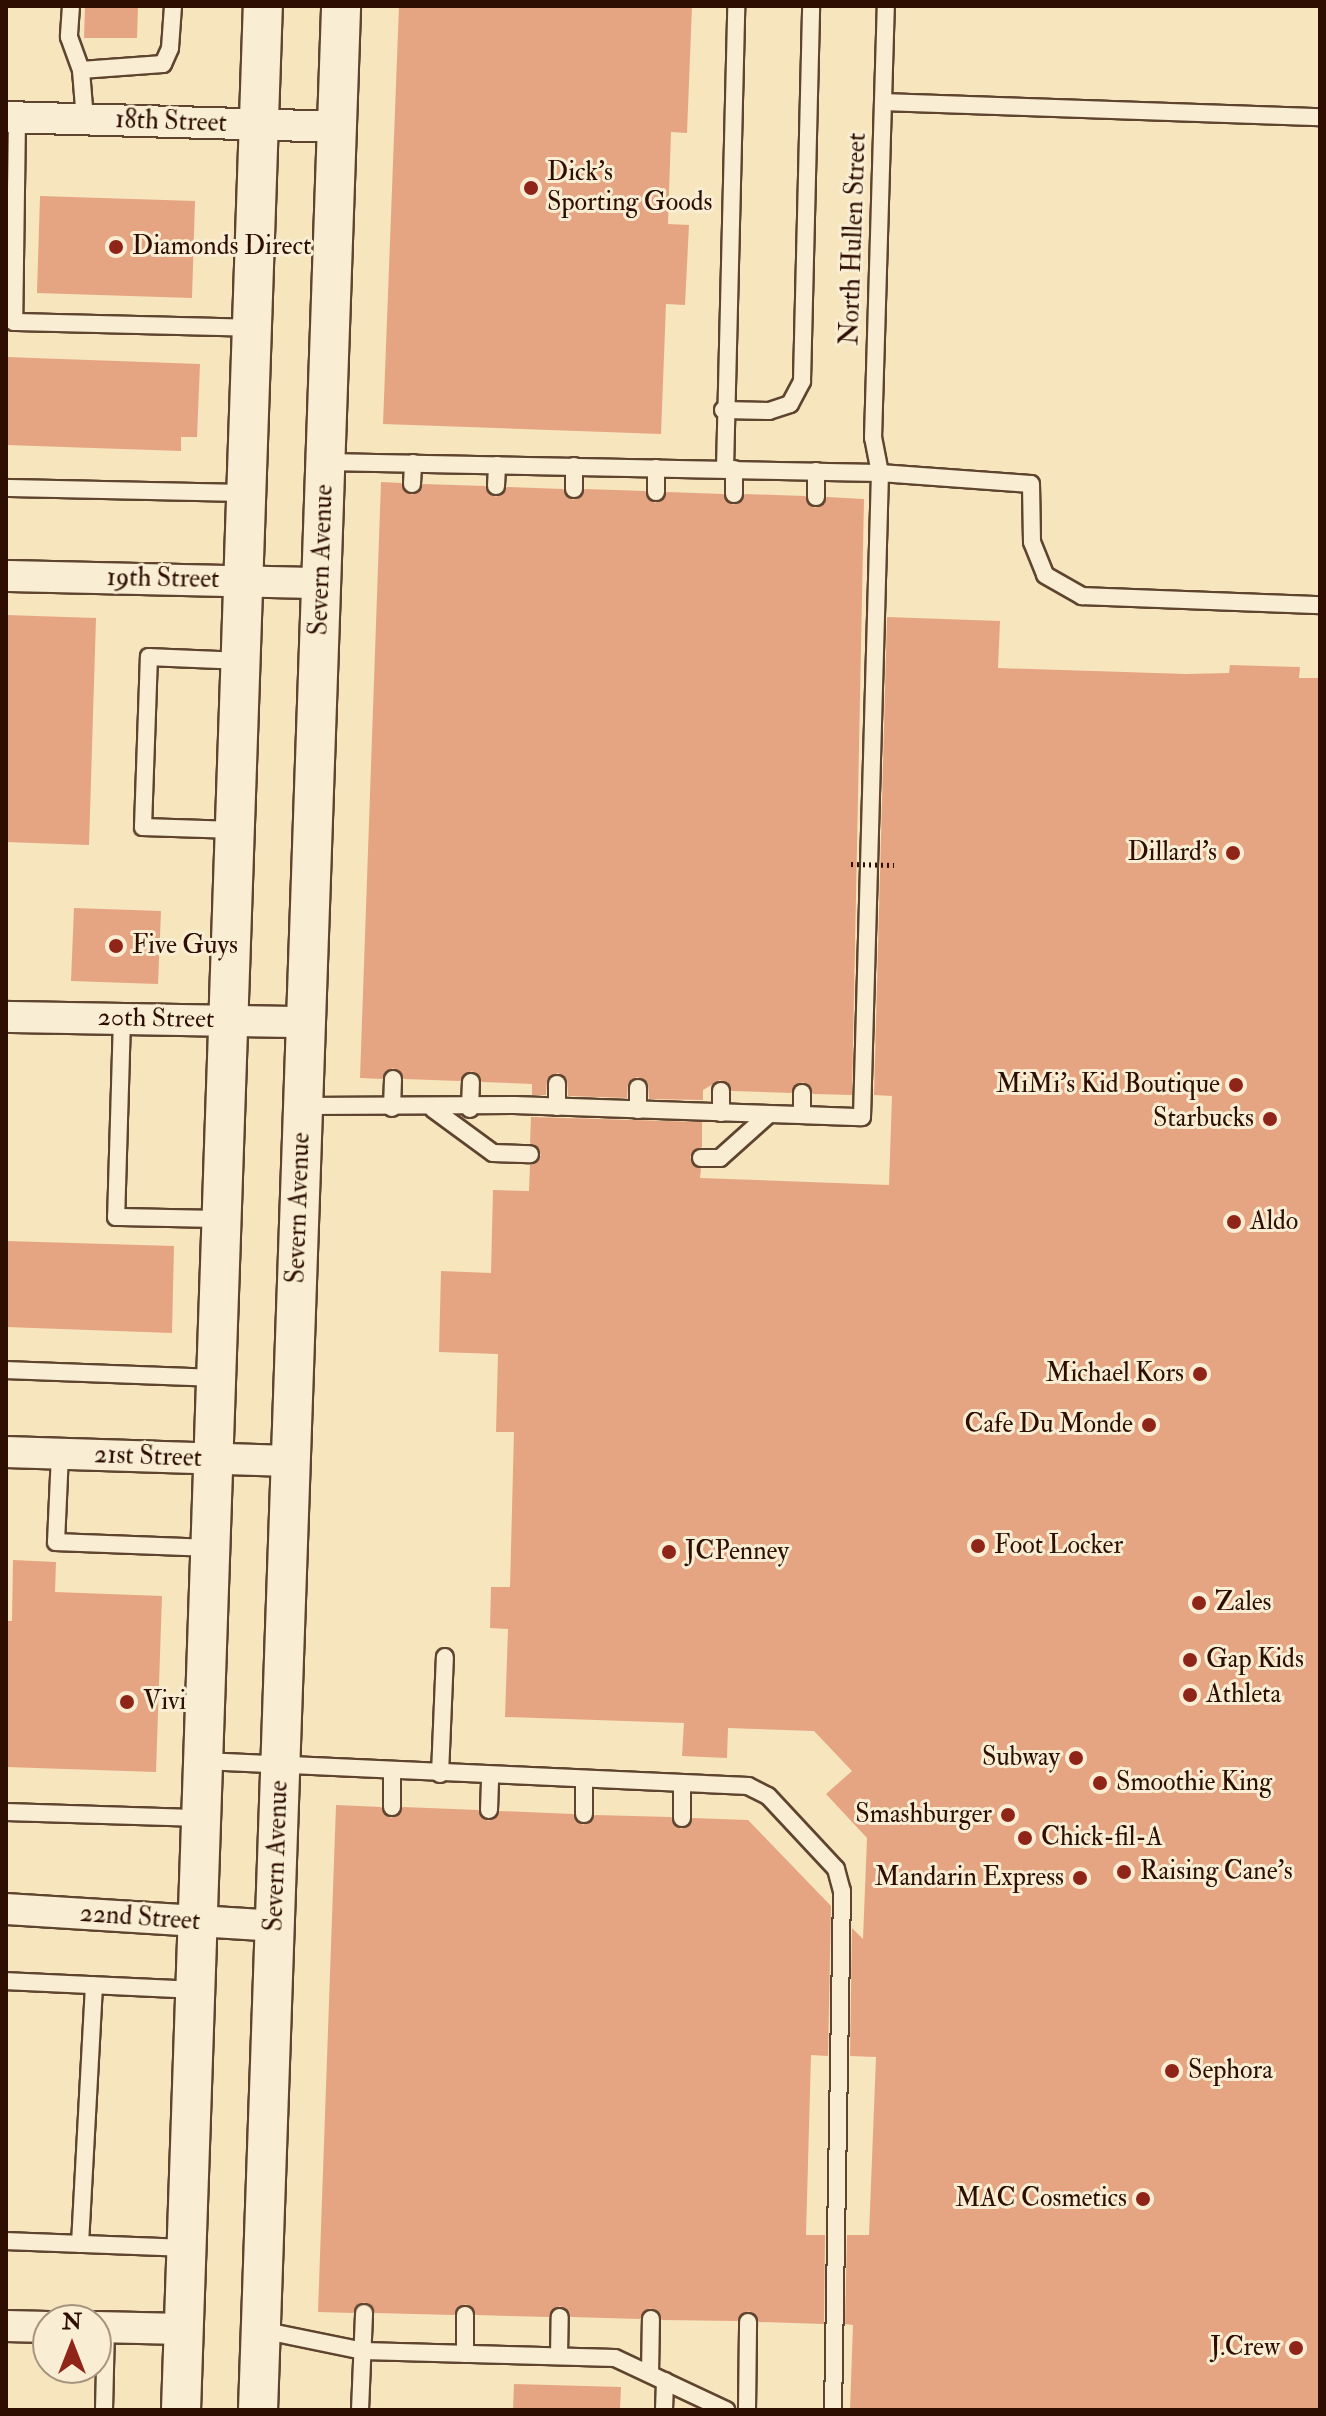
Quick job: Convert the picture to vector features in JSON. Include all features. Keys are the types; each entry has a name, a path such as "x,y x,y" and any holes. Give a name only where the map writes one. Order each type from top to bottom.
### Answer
{"street":[{"path":"181,2410 263,6"},
{"name":"Severn Avenue","path":"258,2410 341,6"},
{"name":"18th Street","path":"12,117 336,127"},
{"name":"19th Street","path":"6,576 320,583"},
{"name":"20th Street","path":"6,1017 306,1022"},
{"name":"21st Street","path":"6,1452 290,1461"},
{"name":"22nd Street","path":"6,1909 274,1926"},
{"path":"6,2326 32,2327"},
{"path":"112,2328 183,2329"}],"lane":[{"path":"71,6 69,37 81,70 85,120"},
{"path":"81,70 163,64 170,48 173,6"},
{"path":"734,494 723,410 736,6"},
{"path":"723,410 769,411 790,404 802,381 811,6"},
{"name":"North Hullen Street","path":"802,1115 862,1117 880,473 873,438 886,6"},
{"path":"883,102 1320,117"},
{"path":"12,117 14,322 252,328"},
{"path":"326,462 816,471 1031,484 1032,542 1045,575 1082,596 1320,605"},
{"path":"412,484 413,463"},
{"path":"496,486 497,465"},
{"path":"574,466 574,489"},
{"path":"656,468 656,492"},
{"path":"816,471 816,497"},
{"path":"6,488 247,493"},
{"path":"235,830 143,827 149,657 241,661"},
{"path":"122,1019 116,1217 222,1219"},
{"path":"392,1108 393,1079"},
{"path":"470,1109 471,1082"},
{"path":"557,1084 557,1107"},
{"path":"638,1088 638,1110"},
{"path":"721,1091 721,1113"},
{"path":"303,1106 433,1109 557,1107 802,1115 802,1093"},
{"path":"433,1109 493,1153 530,1154"},
{"path":"701,1158 720,1158 769,1114"},
{"path":"6,1370 216,1378"},
{"path":"60,1454 56,1542 210,1548"},
{"path":"440,1774 445,1657"},
{"path":"203,1761 748,1786 768,1796 836,1869 842,1891 833,2410"},
{"path":"392,1772 392,1807"},
{"path":"489,1810 490,1776"},
{"path":"584,1780 584,1814"},
{"path":"682,1783 682,1818"},
{"path":"6,1812 201,1818"},
{"path":"6,1981 195,1990"},
{"path":"80,2244 94,1985"},
{"path":"6,2241 186,2248"},
{"path":"360,2410 364,2313"},
{"path":"465,2315 465,2354"},
{"path":"559,2356 560,2317"},
{"path":"651,2319 664,2410"},
{"path":"747,2410 748,2322"},
{"path":"261,2330 363,2351 615,2358 726,2410"},
{"path":"103,2384 104,2410"}],"path":[{"path":"851,864 894,865"}],"building":[{"path":"85,6 138,6 137,38 84,38"},
{"path":"399,6 692,6 687,133 671,132 668,224 689,225 685,305 666,304 661,434 383,424"},
{"name":"Diamonds Direct","path":"40,196 195,201 192,298 37,293"},
{"path":"6,357 200,364 197,437 181,437 181,451 6,445"},
{"path":"381,482 401,483 412,495 423,484 485,486 496,497 507,487 563,489 573,500 585,489 645,491 655,503 667,492 723,494 733,505 745,494 805,496 815,508 827,497 864,499 852,1095 813,1094 803,1082 791,1093 732,1091 720,1080 703,1090 703,1100 649,1099 648,1083 637,1077 628,1083 627,1098 568,1096 567,1079 558,1073 547,1079 546,1095 532,1095 532,1084 482,1082 472,1071 460,1081 404,1079 393,1068 382,1079 360,1078"},
{"path":"6,615 96,618 89,845 6,842"},
{"path":"887,617 1000,621 998,668 1186,674 1229,673 1230,665 1300,667 1299,678 1320,678 1320,2410 850,2410 853,2325 845,2324 847,2235 869,2235 876,2057 850,2056 852,1928 863,1939 867,1838 826,1794 852,1771 814,1731 728,1728 727,1758 682,1756 684,1723 505,1717 508,1629 490,1628 491,1587 510,1587 514,1432 496,1432 498,1354 439,1352 441,1271 491,1273 493,1190 529,1191 530,1165 541,1155 530,1143 531,1117 702,1122 702,1147 690,1157 701,1169 700,1178 889,1185 892,1096 874,1095"},
{"name":"Five Guys","path":"74,908 161,911 158,984 71,981"},
{"path":"6,1241 174,1246 172,1333 6,1327"},
{"path":"13,1560 56,1562 55,1592 162,1596 156,1772 6,1767 6,1621 12,1621"},
{"path":"336,1805 381,1807 391,1818 403,1807 478,1810 488,1821 500,1811 573,1814 583,1825 595,1815 671,1817 681,1829 693,1818 748,1820 831,1906 828,2056 811,2055 806,2235 825,2235 824,2324 759,2322 749,2311 737,2321 662,2320 650,2308 640,2319 571,2317 560,2306 549,2317 476,2315 466,2304 454,2315 375,2313 364,2302 353,2313 318,2312"},
{"path":"514,2384 621,2387 620,2410 513,2410"}],"place":[{"name":"Dick's Sporting Goods","path":"531,188"},
{"name":"Diamonds Direct","path":"116,247"},
{"name":"Dillard's","path":"1233,853"},
{"name":"Five Guys","path":"116,946"},
{"name":"MiMi's Kid Boutique","path":"1236,1085"},
{"name":"Starbucks","path":"1270,1119"},
{"name":"Aldo","path":"1234,1222"},
{"name":"Michael Kors","path":"1200,1374"},
{"name":"Cafe Du Monde","path":"1149,1425"},
{"name":"Foot Locker","path":"978,1546"},
{"name":"JCPenney","path":"669,1552"},
{"name":"Zales","path":"1199,1603"},
{"name":"Gap Kids","path":"1190,1660"},
{"name":"Athleta","path":"1190,1695"},
{"name":"Vivi","path":"127,1702"},
{"name":"Subway","path":"1076,1758"},
{"name":"Smoothie King","path":"1100,1783"},
{"name":"Smashburger","path":"1008,1815"},
{"name":"Chick-fil-A","path":"1025,1838"},
{"name":"Raising Cane's","path":"1124,1872"},
{"name":"Mandarin Express","path":"1080,1878"},
{"name":"Sephora","path":"1172,2071"},
{"name":"MAC Cosmetics","path":"1143,2199"},
{"name":"J.Crew","path":"1296,2348"}]}
